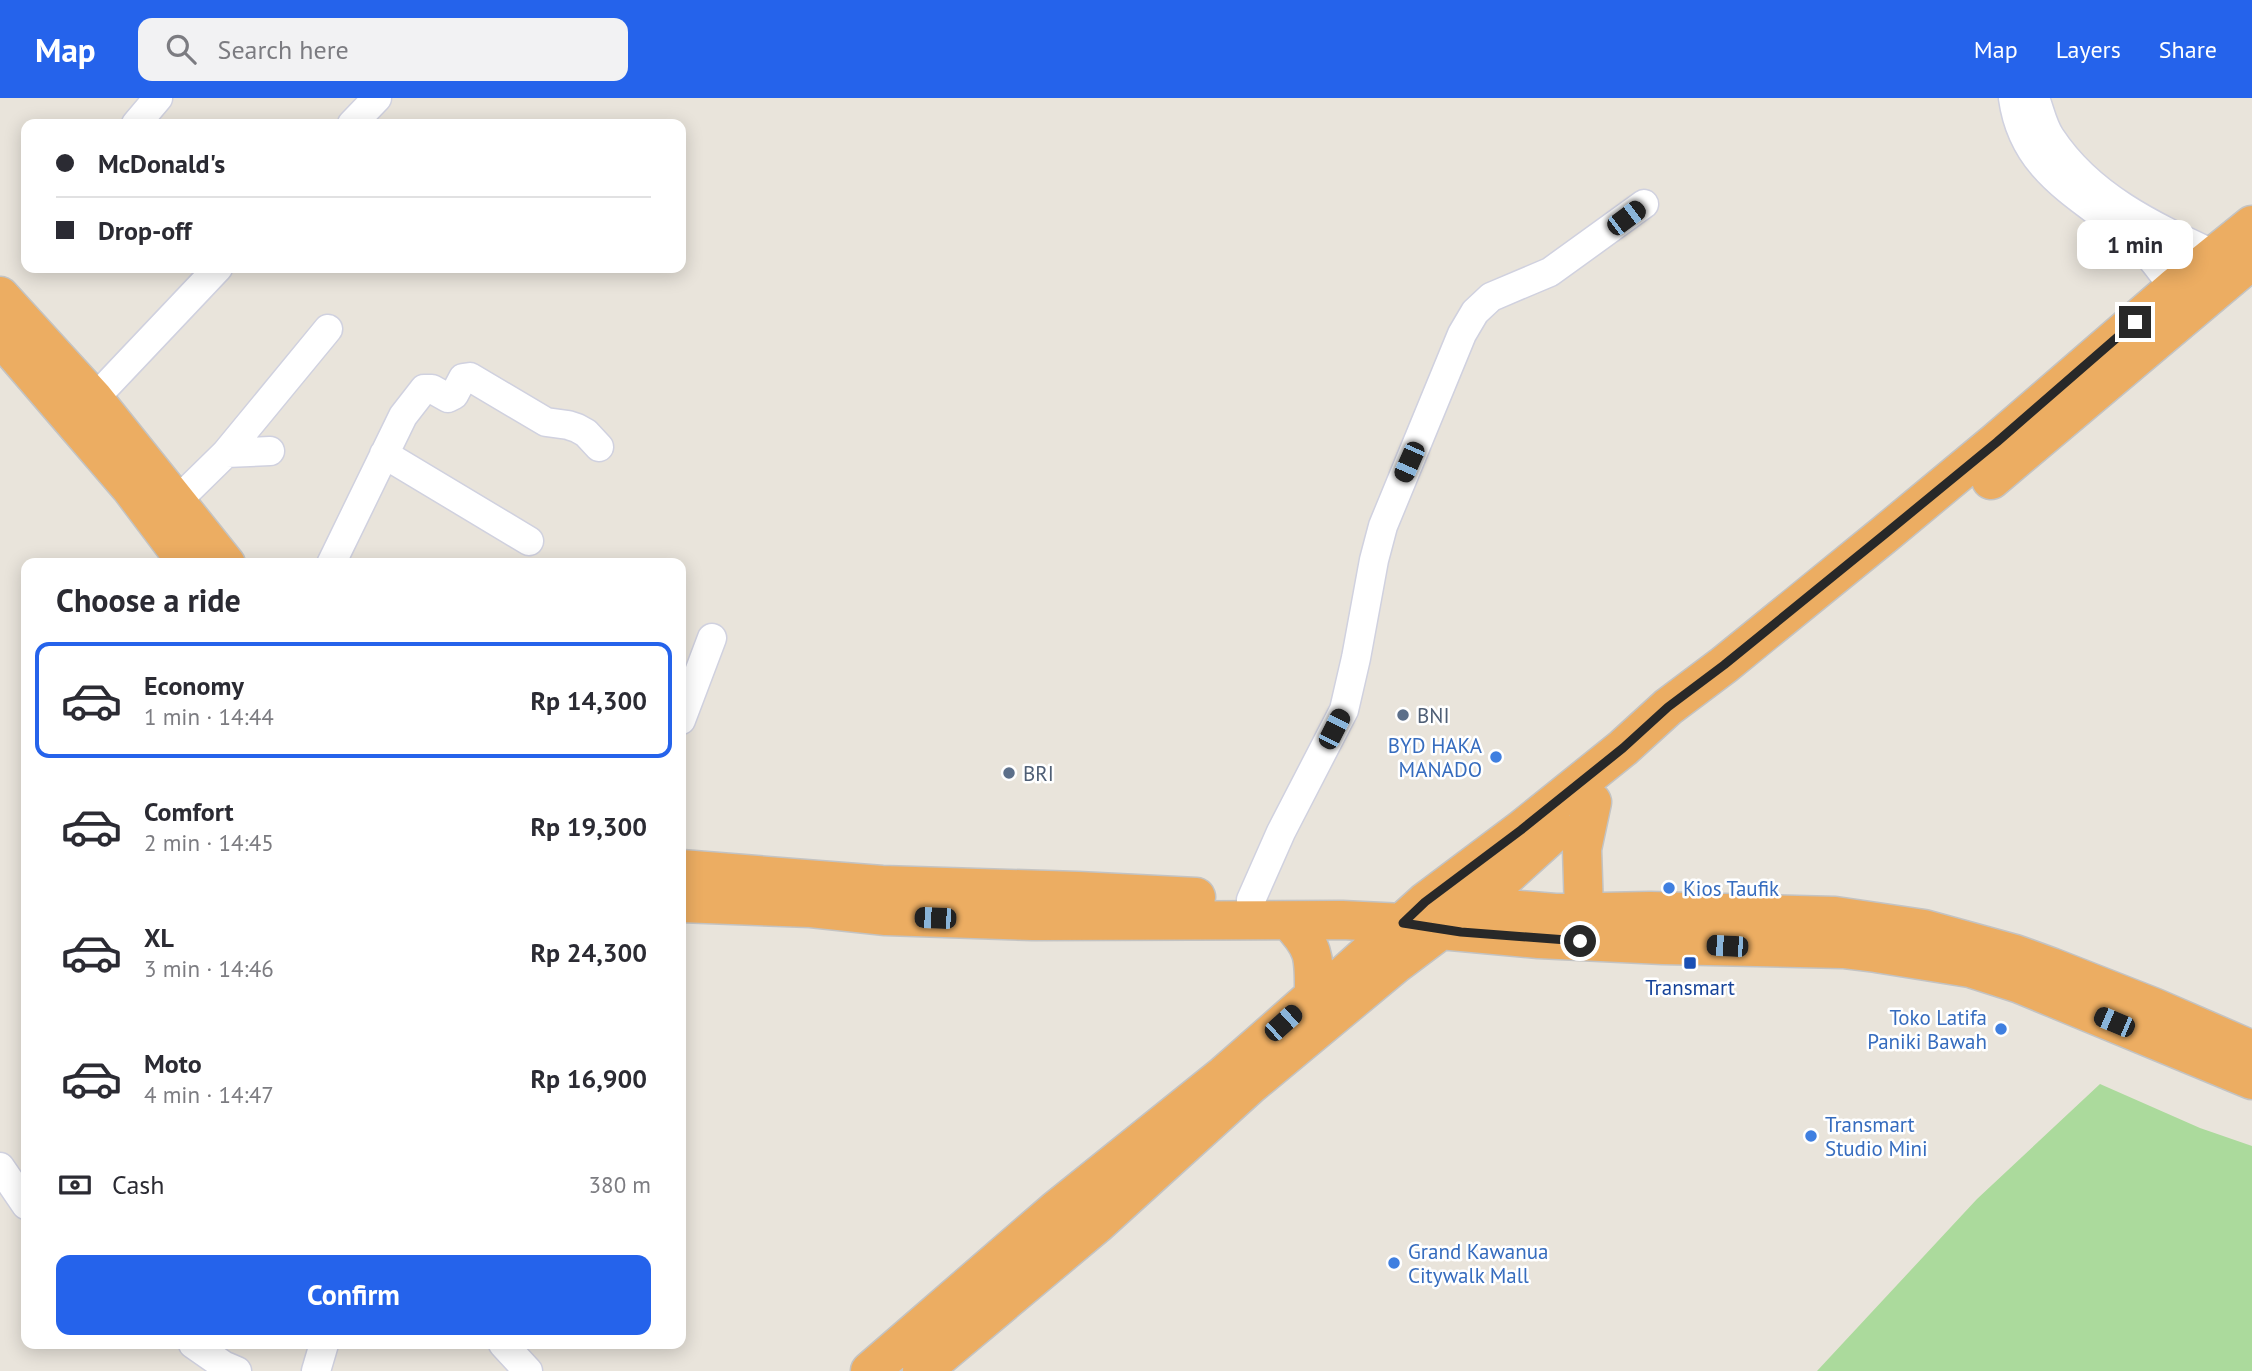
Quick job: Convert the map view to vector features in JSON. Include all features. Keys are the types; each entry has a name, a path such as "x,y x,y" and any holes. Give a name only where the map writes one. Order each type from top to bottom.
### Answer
{"highway":[{"path":"870,1371 1056,1210 1224,1074 1314,996 1423,918 1521,830 1623,748 1674,719 2021,457 2234,258 2252,225"},
{"path":"1473,906 1592,802 1724,665 1956,475 2175,288 2234,258"},
{"path":"0,296 94,400 221,558"},
{"path":"0,336 130,487 183,558"},
{"path":"1584,911 1582,849 1592,802"},
{"path":"686,869 882,884 1314,903 1423,918 1503,936 1663,945 1843,949 1889,954 1970,968 2020,984 2252,1080"},
{"path":"686,903 811,908 886,916 1033,921 1423,918 1473,906 1555,913 1584,911 1835,916 1924,929 1989,946 2153,1007 2252,1050"},
{"path":"922,1371 1097,1224 1249,1086 1378,980 1423,918"},
{"path":"1289,920 1306,939 1313,957 1314,996"},
{"path":"1378,980 1503,936"}],"street":[{"path":"140,119 158,98"},
{"path":"357,119 377,98"},
{"path":"2013,98 2014,109 2033,155 2065,188 2102,214 2142,248 2175,288"},
{"path":"2035,98 2049,136 2073,167 2099,192 2160,230 2234,258"},
{"path":"1251,900 1281,832 1344,710 1383,526 1462,334 1475,312 1491,297 1550,272 1644,204"},
{"path":"94,400 214,273"},
{"path":"176,502 226,453 328,329"},
{"path":"334,558 407,409 421,391 428,388 448,398 454,395 466,377 546,422 577,428 599,447"},
{"path":"226,453 270,451"},
{"path":"384,454 529,541"},
{"path":"686,707 712,638"},
{"path":"0,1167 21,1198"},
{"path":"200,1349 227,1369"},
{"path":"316,1371 323,1349"},
{"path":"508,1349 528,1371"}],"green space":[{"path":"2100,1084 2200,1128 2252,1146 2252,1371 1817,1371 1977,1199"}],"place":[{"name":"BNI","path":"1403,715"},
{"name":"BYD HAKA MANADO","path":"1496,757"},
{"name":"BRI","path":"1009,773"},
{"name":"Kios Taufik","path":"1669,888"},
{"name":"Transmart","path":"1690,963"},
{"name":"Toko Latifa Paniki Bawah","path":"2001,1029"},
{"name":"Transmart Studio Mini","path":"1811,1136"},
{"name":"Grand Kawanua Citywalk Mall","path":"1394,1263"}],"route":[{"path":"1580,941 1440,930 1403,923 1425,902 1521,830 1623,748 1668,707 1885,534 1997,442 2135,322"}]}
